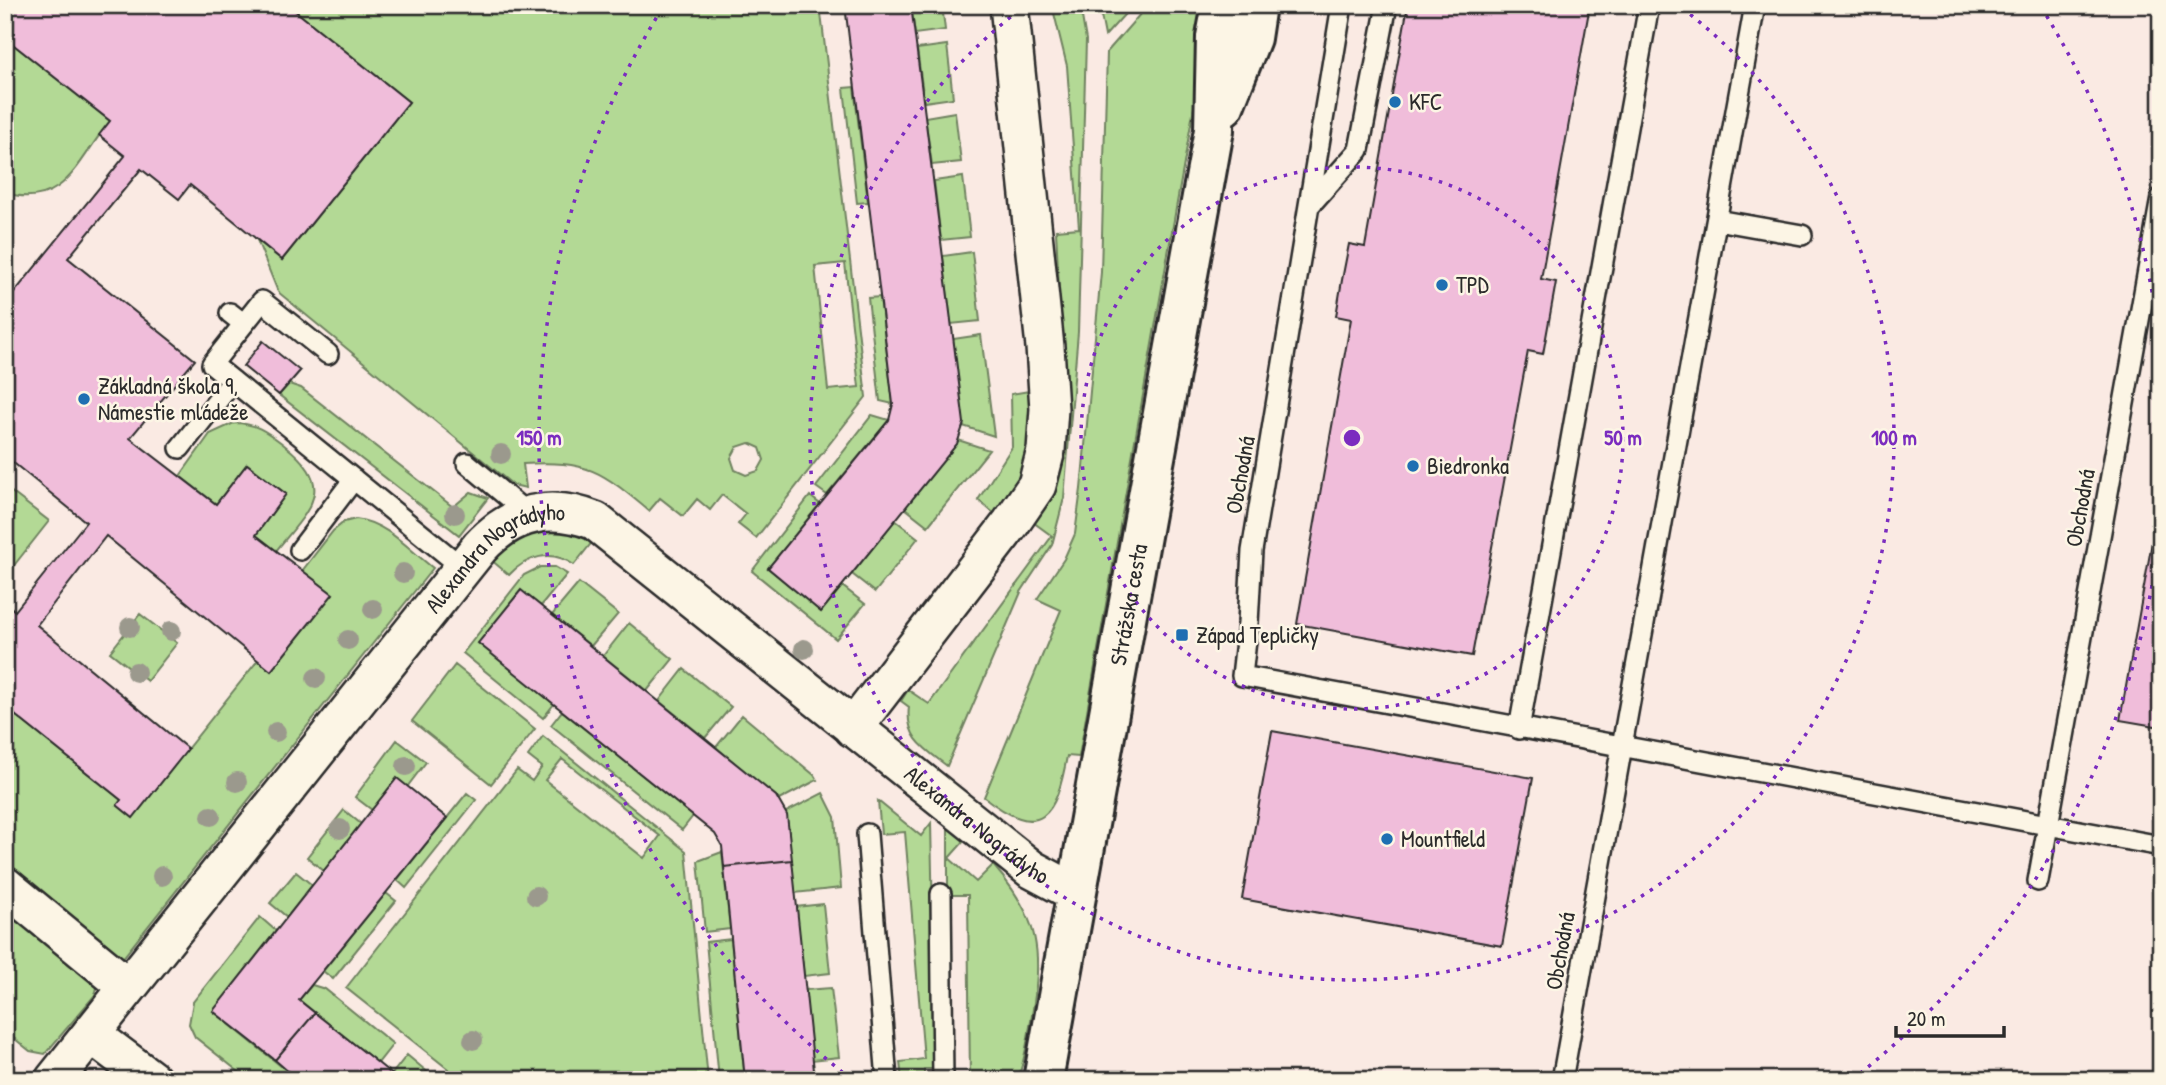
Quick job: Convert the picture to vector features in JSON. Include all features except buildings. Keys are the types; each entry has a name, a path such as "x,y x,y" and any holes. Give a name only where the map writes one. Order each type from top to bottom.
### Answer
{"street":[{"path":"853,728 1011,523 1037,485 1046,450 1049,409 1045,347 1009,5"},
{"name":"Strážska cesta","path":"1043,1080 1214,130 1216,37 1222,5"},
{"name":"Strážska cesta","path":"1214,130 1251,38 1256,5"},
{"name":"Alexandra Nográdyho","path":"54,1080 471,557 495,530 528,514 564,511 595,521 1031,869 1076,893"},
{"path":"5,886 112,974"},
{"path":"91,1034 152,1080"}],"lane":[{"name":"Obchodná","path":"1342,5 1252,551 1242,676 2161,846"},
{"path":"1311,204 1359,150 1387,5"},
{"path":"1520,729 1648,5"},
{"name":"Obchodná","path":"1562,1080 1755,5"},
{"name":"Obchodná","path":"2038,881 2161,198"},
{"path":"1717,220 1802,235"},
{"path":"328,354 262,301 237,319 212,364 354,479 471,557"},
{"path":"180,448 233,381"},
{"path":"467,463 528,514"},
{"path":"300,550 354,479"},
{"path":"867,834 887,1080"},
{"path":"941,894 943,1080"}],"green space":[{"path":"288,5 820,5 866,397 756,538 738,524 746,514 722,495 710,510 697,499 683,516 660,498 649,511 618,486 592,471 545,463 523,464 526,488 513,485 278,292 257,240 282,260 409,102","holes":["845,263 859,387 828,390 815,266","749,443 760,448 764,460 758,471 746,475 735,470 731,458 737,447"]},
{"path":"911,5 942,5 945,30 915,34"},
{"path":"1052,5 1080,5 1086,40 1078,332 1064,498 1052,545 1021,592 947,766 913,735 909,707 901,701 908,690 929,704 1052,536 1033,522 1064,390 1056,230 1079,228 1067,66"},
{"path":"1099,5 1133,5 1105,36"},
{"path":"1148,5 1212,5 1079,757 1067,756 1063,777 1051,808 1043,816 1032,820 1003,811 984,797 1061,610 1037,599 1064,559 1075,534 1081,489 1101,272 1107,52"},
{"path":"5,38 110,121 68,178 56,188 42,194 25,196 5,193"},
{"path":"947,45 953,98 924,102 917,49"},
{"path":"854,87 868,202 857,203 844,88"},
{"path":"955,112 961,162 932,165 925,117"},
{"path":"963,177 970,237 941,240 934,181"},
{"path":"972,252 980,321 951,324 943,256"},
{"path":"880,297 893,404 880,401 868,298"},
{"path":"981,335 994,436 963,426 953,339"},
{"path":"289,384 301,388 453,507 471,492 488,498 459,535 279,395"},
{"path":"1035,390 1028,465 996,515 978,500 1012,447 1011,394"},
{"path":"872,415 889,420 827,495 816,487"},
{"path":"234,423 248,424 260,429 283,444 300,459 310,473 314,485 308,509 276,551 256,535 286,494 247,464 216,504 180,476 210,434"},
{"path":"958,440 989,450 928,526 905,508"},
{"path":"5,487 49,521 8,573 5,571"},
{"path":"810,496 820,504 768,568 821,611 842,586 865,604 836,639 752,571"},
{"path":"356,519 367,521 387,531 433,568 118,964 5,872 5,707 121,800 118,805 133,817 258,660 302,571 333,531 344,522"},
{"path":"895,520 918,538 875,592 852,574"},
{"path":"571,527 593,541 574,565 557,557 540,557 524,563 509,575 490,559 526,530"},
{"path":"540,567 555,567 567,574 541,606 521,591 479,643 554,704 543,718 463,653 524,575"},
{"path":"579,583 618,614 591,646 552,615"},
{"path":"140,614 177,643 147,681 110,652"},
{"path":"629,623 673,659 647,691 603,656"},
{"path":"455,665 535,729 491,784 412,721"},
{"path":"684,669 731,707 705,738 659,701"},
{"path":"562,711 693,816 682,830 551,725"},
{"path":"742,715 817,780 779,800 716,747"},
{"path":"543,736 686,851 708,1080 462,1080 346,988 517,770 532,781 542,767 528,756","holes":["562,759 660,836 644,858 545,780"]},
{"path":"397,740 426,762 407,787 372,810 355,797"},
{"path":"467,793 476,800 406,888 397,880"},
{"path":"823,793 835,817 841,888 795,893 786,812"},
{"path":"878,801 921,836 931,823 936,1069 924,1069 924,1080 902,1080 900,1062 924,1059 905,832 881,834"},
{"path":"344,810 361,824 324,871 307,857"},
{"path":"948,827 966,839 949,858 976,882 993,865 1021,903 1034,938 1037,956 1035,997 1026,1051 1017,1080 970,1080 968,895 948,895"},
{"path":"722,852 730,929 705,932 698,861"},
{"path":"296,872 312,885 287,917 270,903"},
{"path":"386,893 396,901 333,979 323,971"},
{"path":"823,904 830,973 804,976 796,907"},
{"path":"5,905 98,984 95,995 45,1054 30,1051 5,1031"},
{"path":"260,917 276,931 213,1011 298,1080 249,1080 195,1037 189,1024 193,1002"},
{"path":"731,939 745,1080 719,1080 706,942"},
{"path":"312,985 325,989 393,1044 378,1063 299,1000"},
{"path":"831,988 839,1057 812,1060 805,990"},
{"path":"407,1055 437,1080 399,1080 392,1074"}],"place":[{"name":"KFC","path":"1395,102"},
{"name":"TPD","path":"1442,285"},
{"name":"Základná škola 9, Námestie mládeže","path":"84,399"},
{"name":"Biedronka","path":"1413,466"},
{"name":"Západ Tepličky","path":"1182,635"},
{"name":"Mountfield","path":"1387,839"}]}
